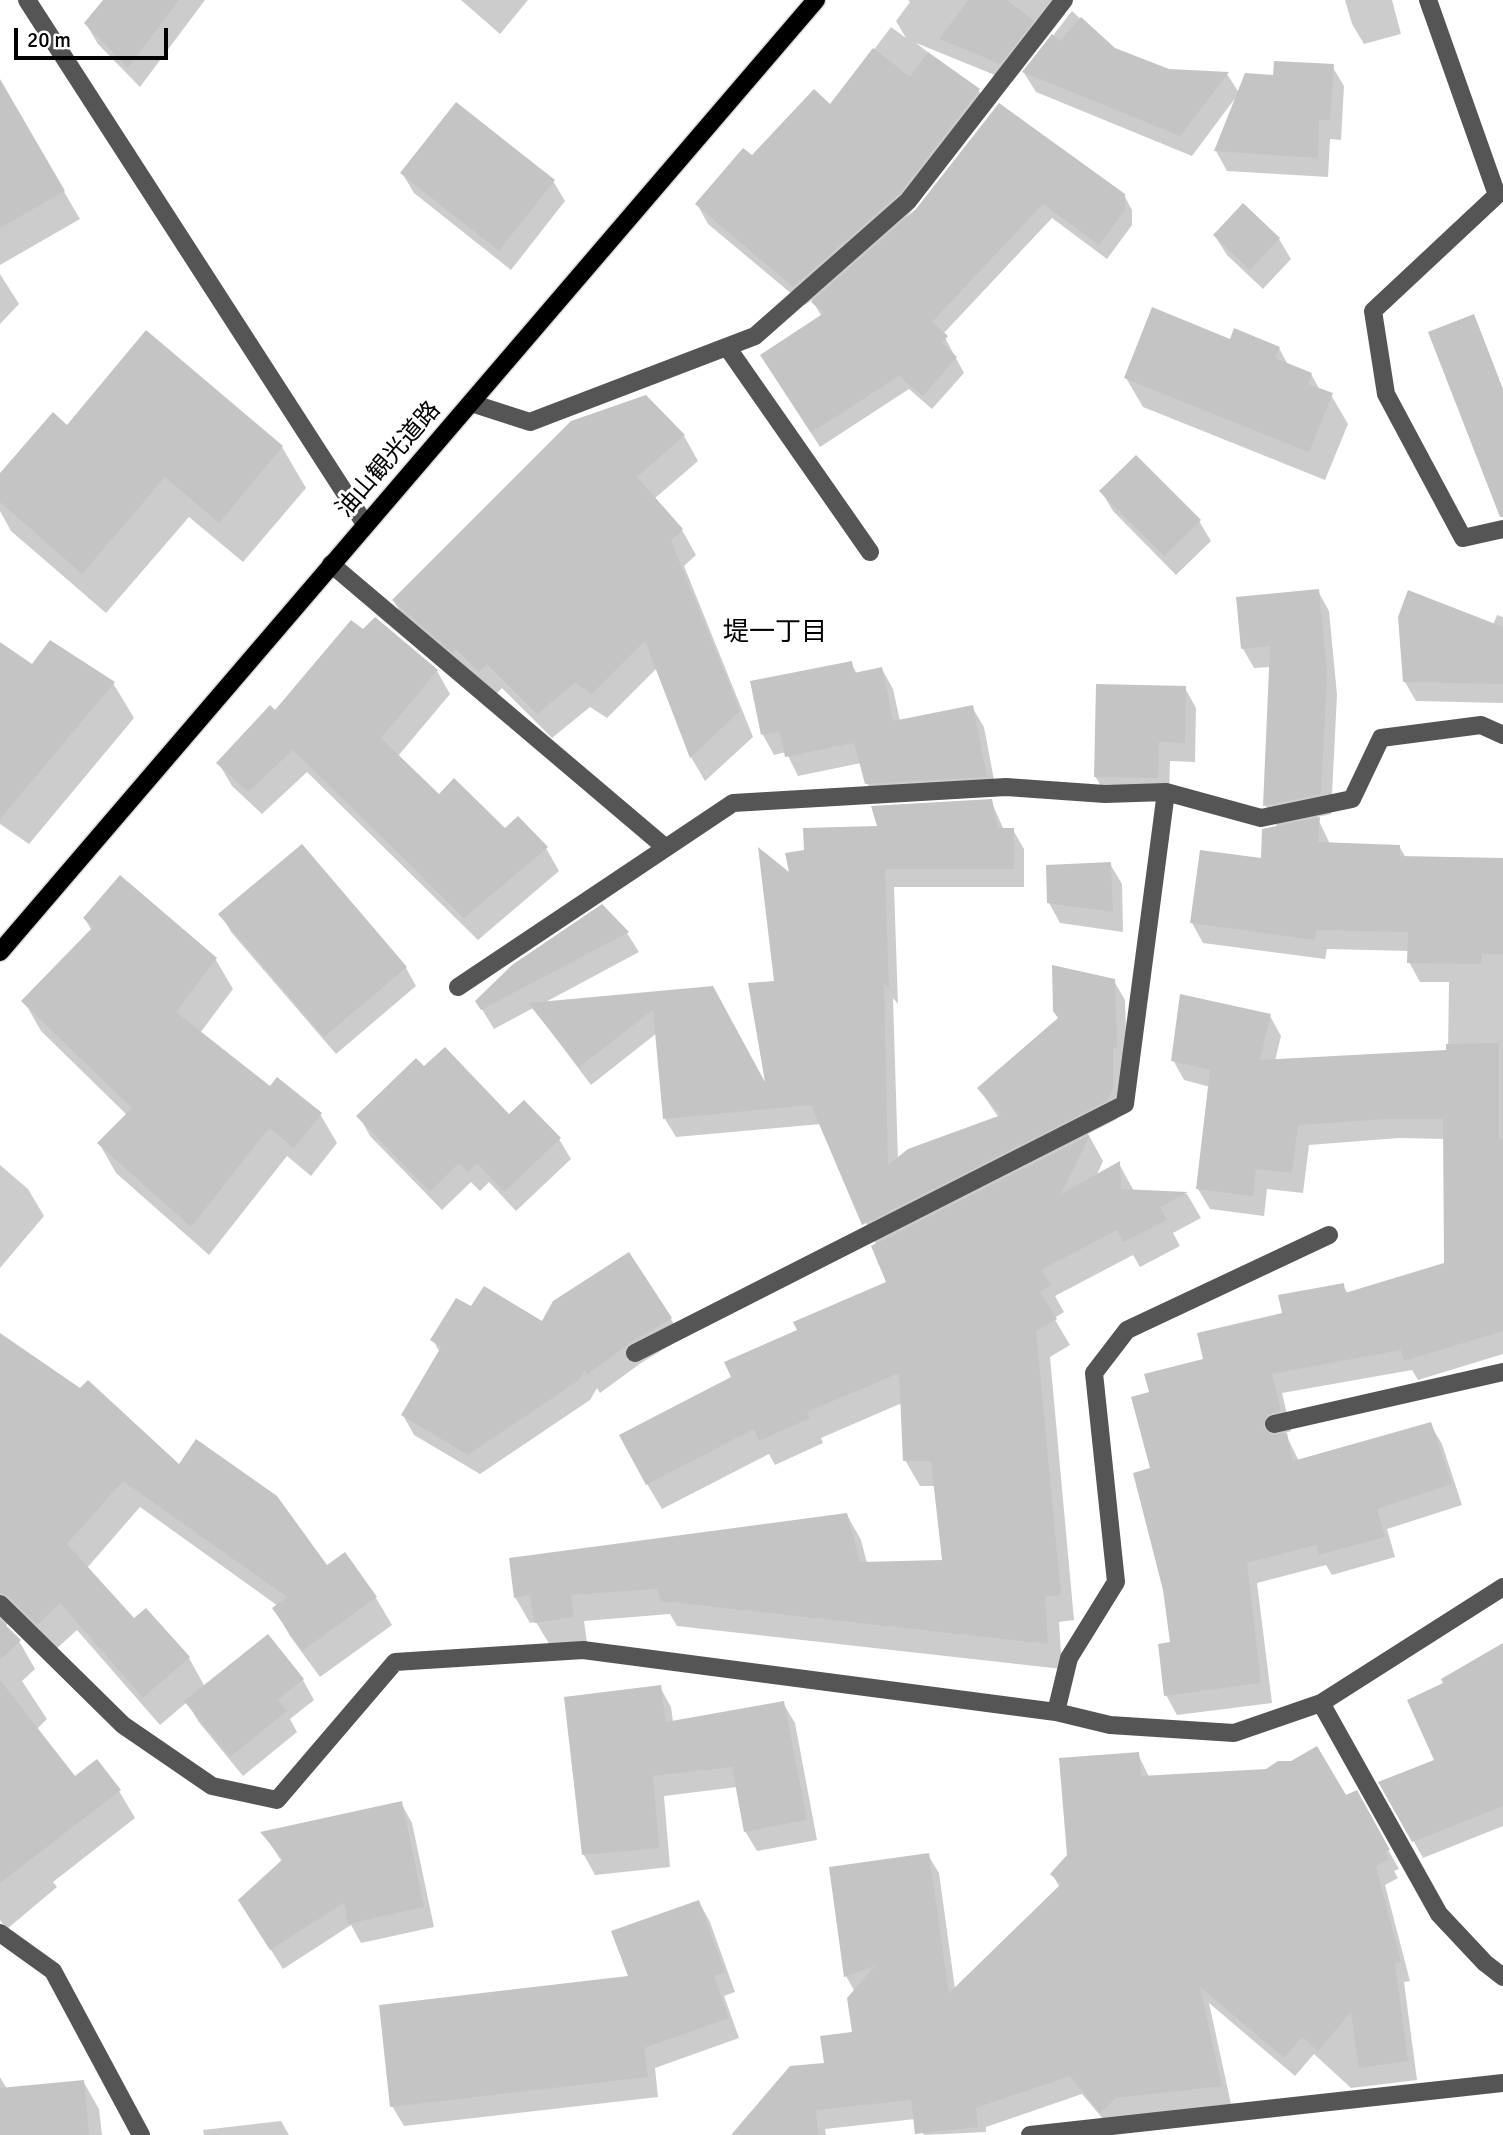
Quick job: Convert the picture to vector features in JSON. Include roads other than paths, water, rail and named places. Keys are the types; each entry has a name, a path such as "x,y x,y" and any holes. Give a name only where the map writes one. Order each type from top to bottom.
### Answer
{"main road":[{"name":"油山観光道路","path":"0,952 816,0"}],"street":[{"path":"27,0 366,524"},
{"path":"471,403 530,422 755,336 908,201 1063,0"},
{"path":"1428,0 1497,195 1373,311 1386,394 1463,538 1503,529"},
{"path":"727,347 870,552"},
{"path":"331,564 666,848"},
{"path":"458,987 733,803 1006,787 1105,794 1166,792 1261,818 1352,799 1381,738 1481,725 1503,735"},
{"path":"635,1353 1125,1104 1166,792"},
{"path":"1056,1712 1069,1658 1116,1582 1094,1373 1128,1330 1329,1235"},
{"path":"1274,1423 1503,1372"},
{"path":"0,1604 123,1725 212,1786 277,1800 395,1662 583,1650 1056,1712 1110,1726 1234,1733 1321,1703 1503,1587"},
{"path":"1321,1703 1439,1914 1485,1963 1503,1977"},
{"path":"0,1933 54,1971 141,2135"},
{"path":"1030,2135 1162,2128 1503,2083"}],"district":[{"name":"堤一丁目","path":"775,633"}]}
